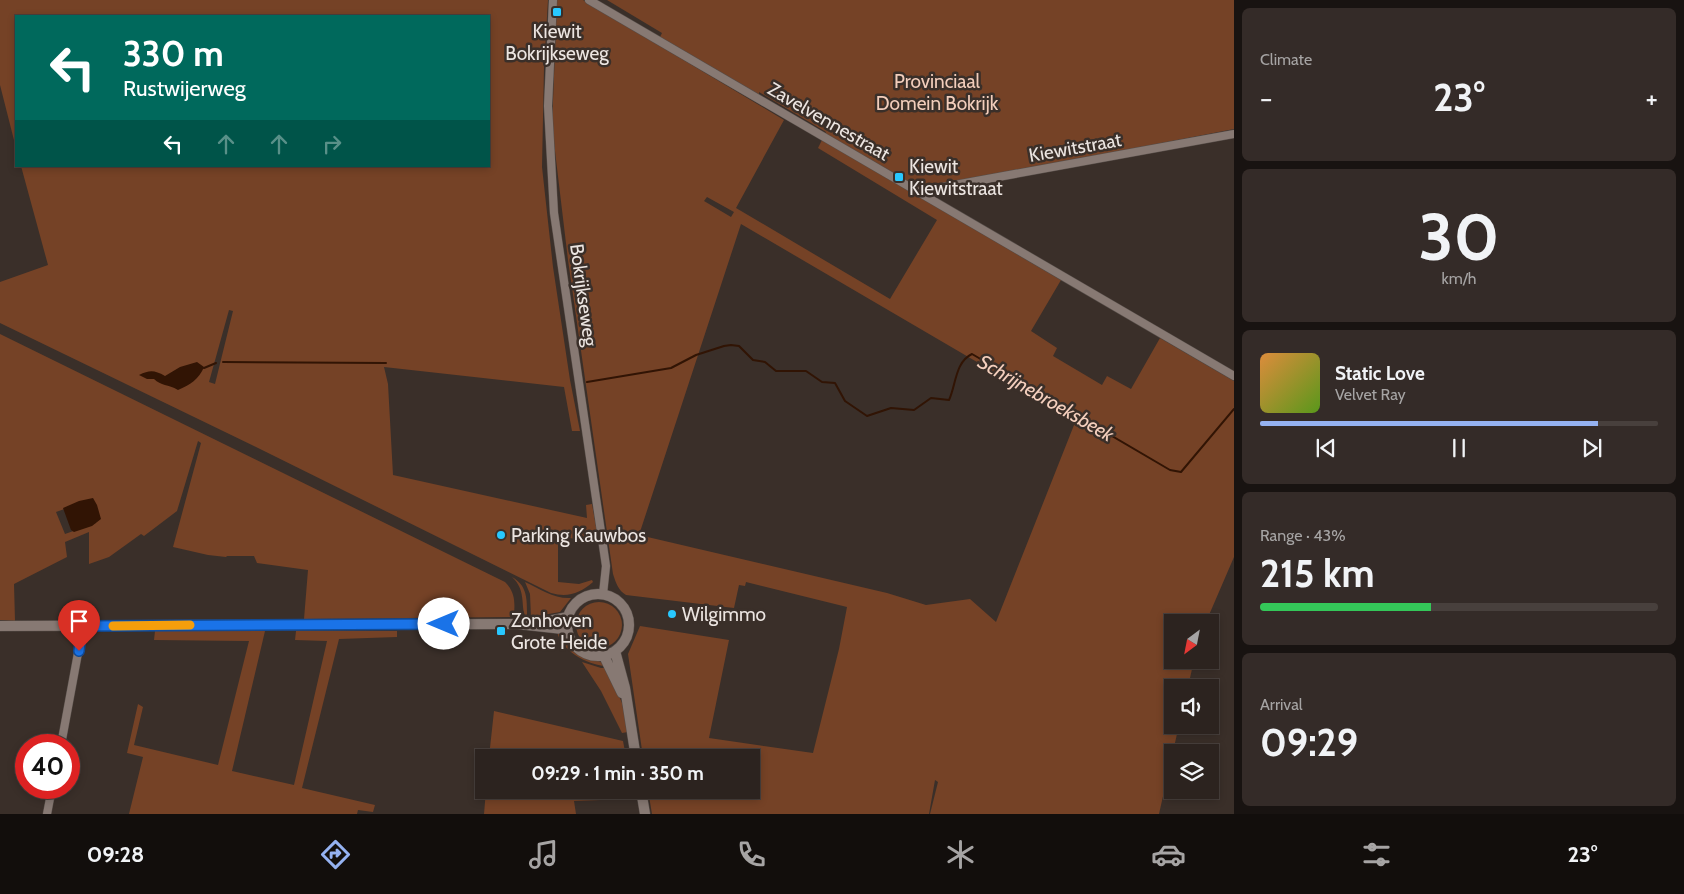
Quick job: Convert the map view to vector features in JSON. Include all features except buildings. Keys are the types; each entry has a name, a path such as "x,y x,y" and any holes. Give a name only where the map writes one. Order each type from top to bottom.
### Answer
{"street":[{"name":"Bokrijkseweg","path":"553,0 548,106 554,213 606,566 603,594"},
{"name":"Zavelvennestraat","path":"589,0 1234,376"},
{"name":"Kiewitstraat","path":"924,196 938,188 1234,134"},
{"path":"603,594 618,600 628,614 629,631 626,639 615,651 604,656 594,656 585,653 571,640 568,631 568,617 575,603 581,598 588,595 603,594"},
{"path":"528,624 568,617"},
{"path":"0,626 528,624 568,631"},
{"path":"63,734 82,626"},
{"path":"615,651 625,688 634,749"},
{"path":"604,656 626,699"},
{"path":"47,814 50,799"},
{"path":"642,799 644,814"}],"green space":[{"path":"0,0 548,0 544,67 542,167 553,267 570,380 580,431 572,431 564,387 384,367 388,384 393,475 587,518 586,505 592,504 599,543 558,536 558,582 579,584 592,580 593,582 574,594 551,593 0,323 0,282 48,265 21,167 490,167 490,15 15,15 15,144 0,85","holes":["229,310 233,311 215,384 209,382"]},
{"name":"Provinciaal Domein Bokrijk","path":"557,0 583,0 784,120 736,208 890,299 937,220 818,148 826,132 660,37 662,33 607,0 1234,0 1234,129 922,190 862,155 858,161 1061,280 1031,331 1057,348 1053,356 1102,385 1107,376 1131,389 1160,338 1234,381 1234,557 1209,614 1164,614 1164,669 1192,669 1190,679 1164,679 1164,734 1177,734 1175,744 1164,744 1164,792 1159,814 930,814 938,782 935,780 929,814 652,814 650,799 760,799 760,749 642,749 628,654 640,626 729,640 709,738 813,753 839,649 847,607 746,582 745,586 739,585 734,608 626,595 619,589 613,574 568,260 552,126","holes":["707,197 734,212 731,217 704,201","741,224 1076,420 996,622 970,599 926,605 887,593 639,535"]},
{"path":"0,334 505,582 514,597 514,615 510,617 304,619 308,570 257,563 254,556 226,557 208,555 173,547 201,443 198,441 177,511 144,536 141,534 109,557 89,564 89,532 65,542 67,557 14,584 15,621 0,620","holes":["90,500 96,523 65,534 56,512"]},
{"path":"512,577 521,585 526,594 527,617 520,588"},
{"path":"525,582 553,595 571,598 560,612 531,617 530,594"},
{"path":"599,602 612,606 618,612 622,625 618,638 612,644 599,648 586,644 580,638 576,625 580,612 586,606"},
{"path":"155,631 265,631 232,771 294,785 327,641 295,640 296,631 397,631 397,637 339,639 302,788 375,805 373,812 358,810 357,814 129,814 143,757 127,753 138,704 143,707 134,745 218,765 249,641 154,640"},
{"path":"557,631 580,654 606,666 591,663 569,650 559,638"},
{"path":"582,662 607,668 622,703 628,732 622,733 601,691"},
{"path":"494,711 623,741 624,749 490,749"},
{"path":"485,799 601,799 574,801 576,814 484,814"}],"shaded area":[{"path":"197,362 204,367 200,375 190,384 178,390 159,383 154,379 147,379 139,375 152,371 165,376 180,367"},
{"path":"93,498 101,519 92,526 74,532 71,530 63,508 79,501"}],"waterway":[{"name":"Schrijnebroeksbeek","path":"587,382 671,368 696,355 731,345 739,346 753,360 765,362 776,371 806,371 822,382 835,383 845,401 867,416 891,408 914,410 931,398 949,400 959,368 962,362 972,354 1170,470 1181,472 1234,409"},
{"path":"223,362 386,363"},
{"path":"204,368 216,363"}],"slow traffic":[{"path":"113,626 190,625"}],"place":[{"name":"Kiewit Bokrijkseweg","path":"557,12"},
{"name":"Kiewit Kiewitstraat","path":"899,177"},
{"name":"Parking Kauwbos","path":"501,535"},
{"name":"Wilgimmo","path":"672,614"},
{"name":"Zonhoven Grote Heide","path":"501,631"}],"route":[{"path":"79,651 82,626 444,624"}]}
